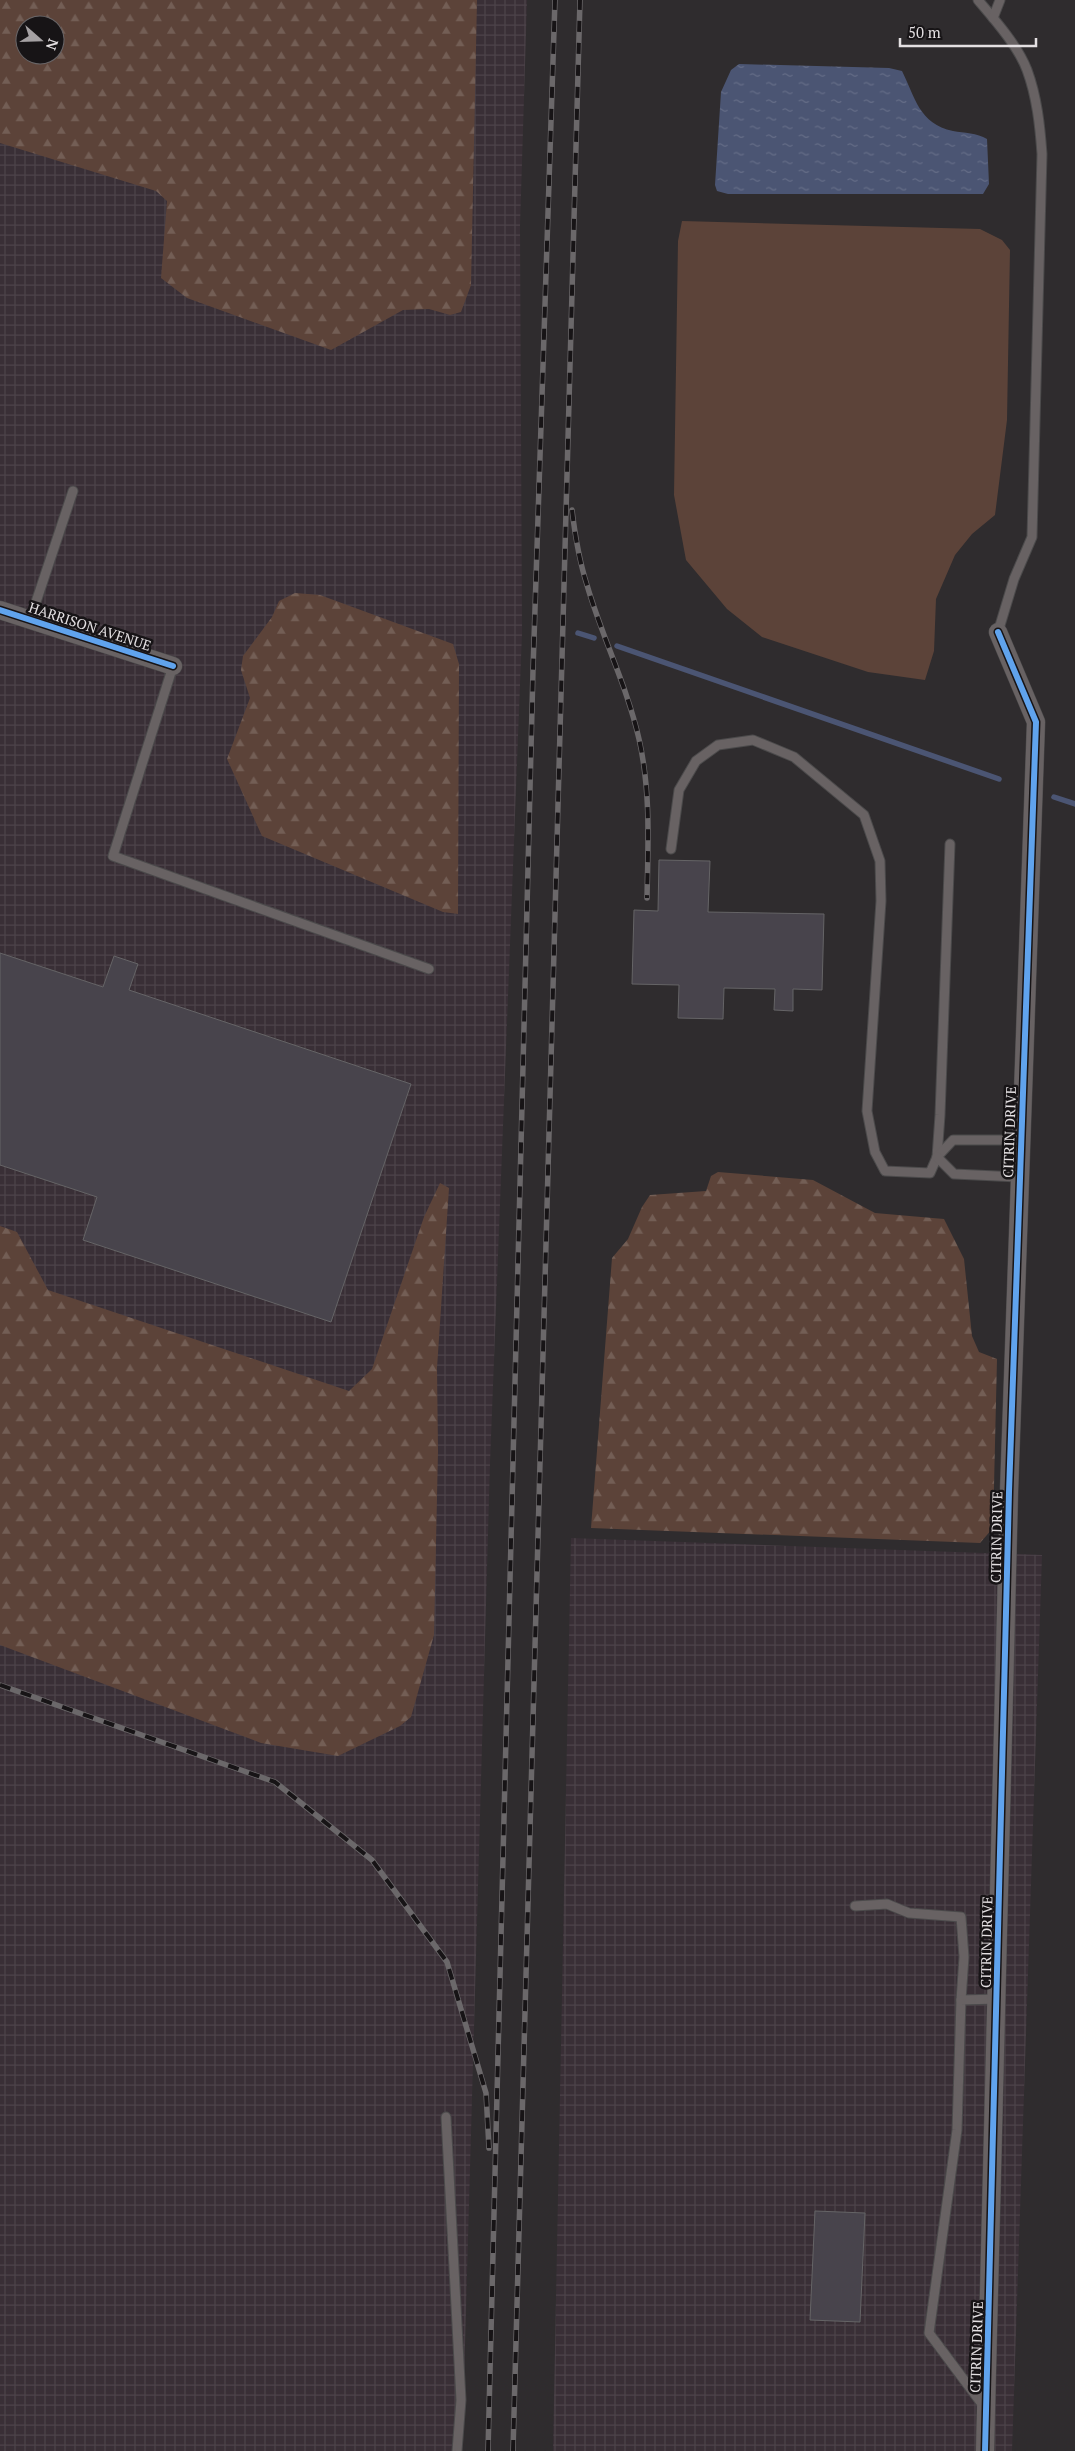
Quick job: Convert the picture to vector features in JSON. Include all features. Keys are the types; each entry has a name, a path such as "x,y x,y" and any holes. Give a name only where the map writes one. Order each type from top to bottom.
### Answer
{"street":[{"name":"HARRISON AVENUE","path":"0,610 173,666"},
{"name":"CITRIN DRIVE","path":"985,2451 1009,1492 1036,722 998,632"}],"lane":[{"path":"978,0 993,18 1026,69 1038,112 1042,154 1032,537 1014,579 998,632"},
{"path":"993,18 1000,0"},
{"path":"30,620 73,491"},
{"path":"173,666 113,856 429,969"},
{"path":"670,848 679,790 696,761 718,745 753,740 794,756 864,815 880,860 881,901 867,1111 874,1152 885,1171 930,1173 936,1157 950,844"},
{"path":"936,1157 952,1140 1022,1140"},
{"path":"936,1157 954,1174 1020,1177"},
{"path":"855,1906 887,1904 909,1913 961,1918 964,1957 957,2130 929,2333 986,2410"},
{"path":"962,2000 997,1999"},
{"path":"446,2117 461,2400 457,2451"}],"shaded area":[{"path":"0,0 527,0 520,226 522,633 490,1463 462,2451 0,2451"},
{"path":"571,1538 1042,1555 1012,2451 553,2451"}],"green space":[{"path":"0,0 477,0 471,285 461,312 450,315 429,309 403,310 331,350 187,298 161,278 167,201 156,191 0,143"},
{"path":"682,221 980,229 1002,240 1010,250 1007,420 995,515 972,534 955,555 936,599 934,651 925,680 868,672 762,637 727,609 686,560 674,495 678,241"},
{"path":"295,593 320,595 453,644 459,664 458,914 443,912 262,836 227,759 250,698 241,670 243,656 272,617 279,601"},
{"path":"718,1172 813,1180 875,1213 944,1219 964,1259 972,1336 979,1352 997,1359 993,1528 980,1543 591,1528 612,1258 628,1239 642,1207 650,1195 706,1191 711,1176"},
{"path":"440,1183 449,1188 437,1368 438,1451 434,1635 411,1717 400,1726 338,1756 261,1743 0,1645 0,1226 17,1232 48,1290 349,1391 372,1369 424,1217"}],"water":[{"path":"739,64 889,68 902,71 915,100 925,116 942,127 953,131 975,134 987,139 989,184 983,194 728,194 717,191 715,185 721,92 731,70"}],"building":[{"path":"659,860 710,861 708,912 824,914 822,990 793,989 793,1011 774,1010 775,989 724,988 723,1019 678,1018 679,985 632,984 634,910 658,911"},
{"path":"0,953 103,987 114,956 138,964 129,990 411,1084 331,1322 83,1240 97,1197 0,1165"},
{"path":"815,2211 865,2213 860,2322 810,2320"}],"waterway":[{"path":"578,633 594,638"},
{"path":"617,646 999,779"},
{"path":"1054,797 1075,804"}],"railway":[{"path":"488,2451 533,670 555,0"},
{"path":"513,2451 580,0"},
{"path":"572,510 584,576 628,700 643,759 647,799 647,898"},
{"path":"0,1685 275,1782 372,1860 447,1962 486,2093 489,2148"}],"cycle path":[{"path":"0,610 173,666"},
{"path":"985,2451 1009,1492 1036,722 998,632"}]}
